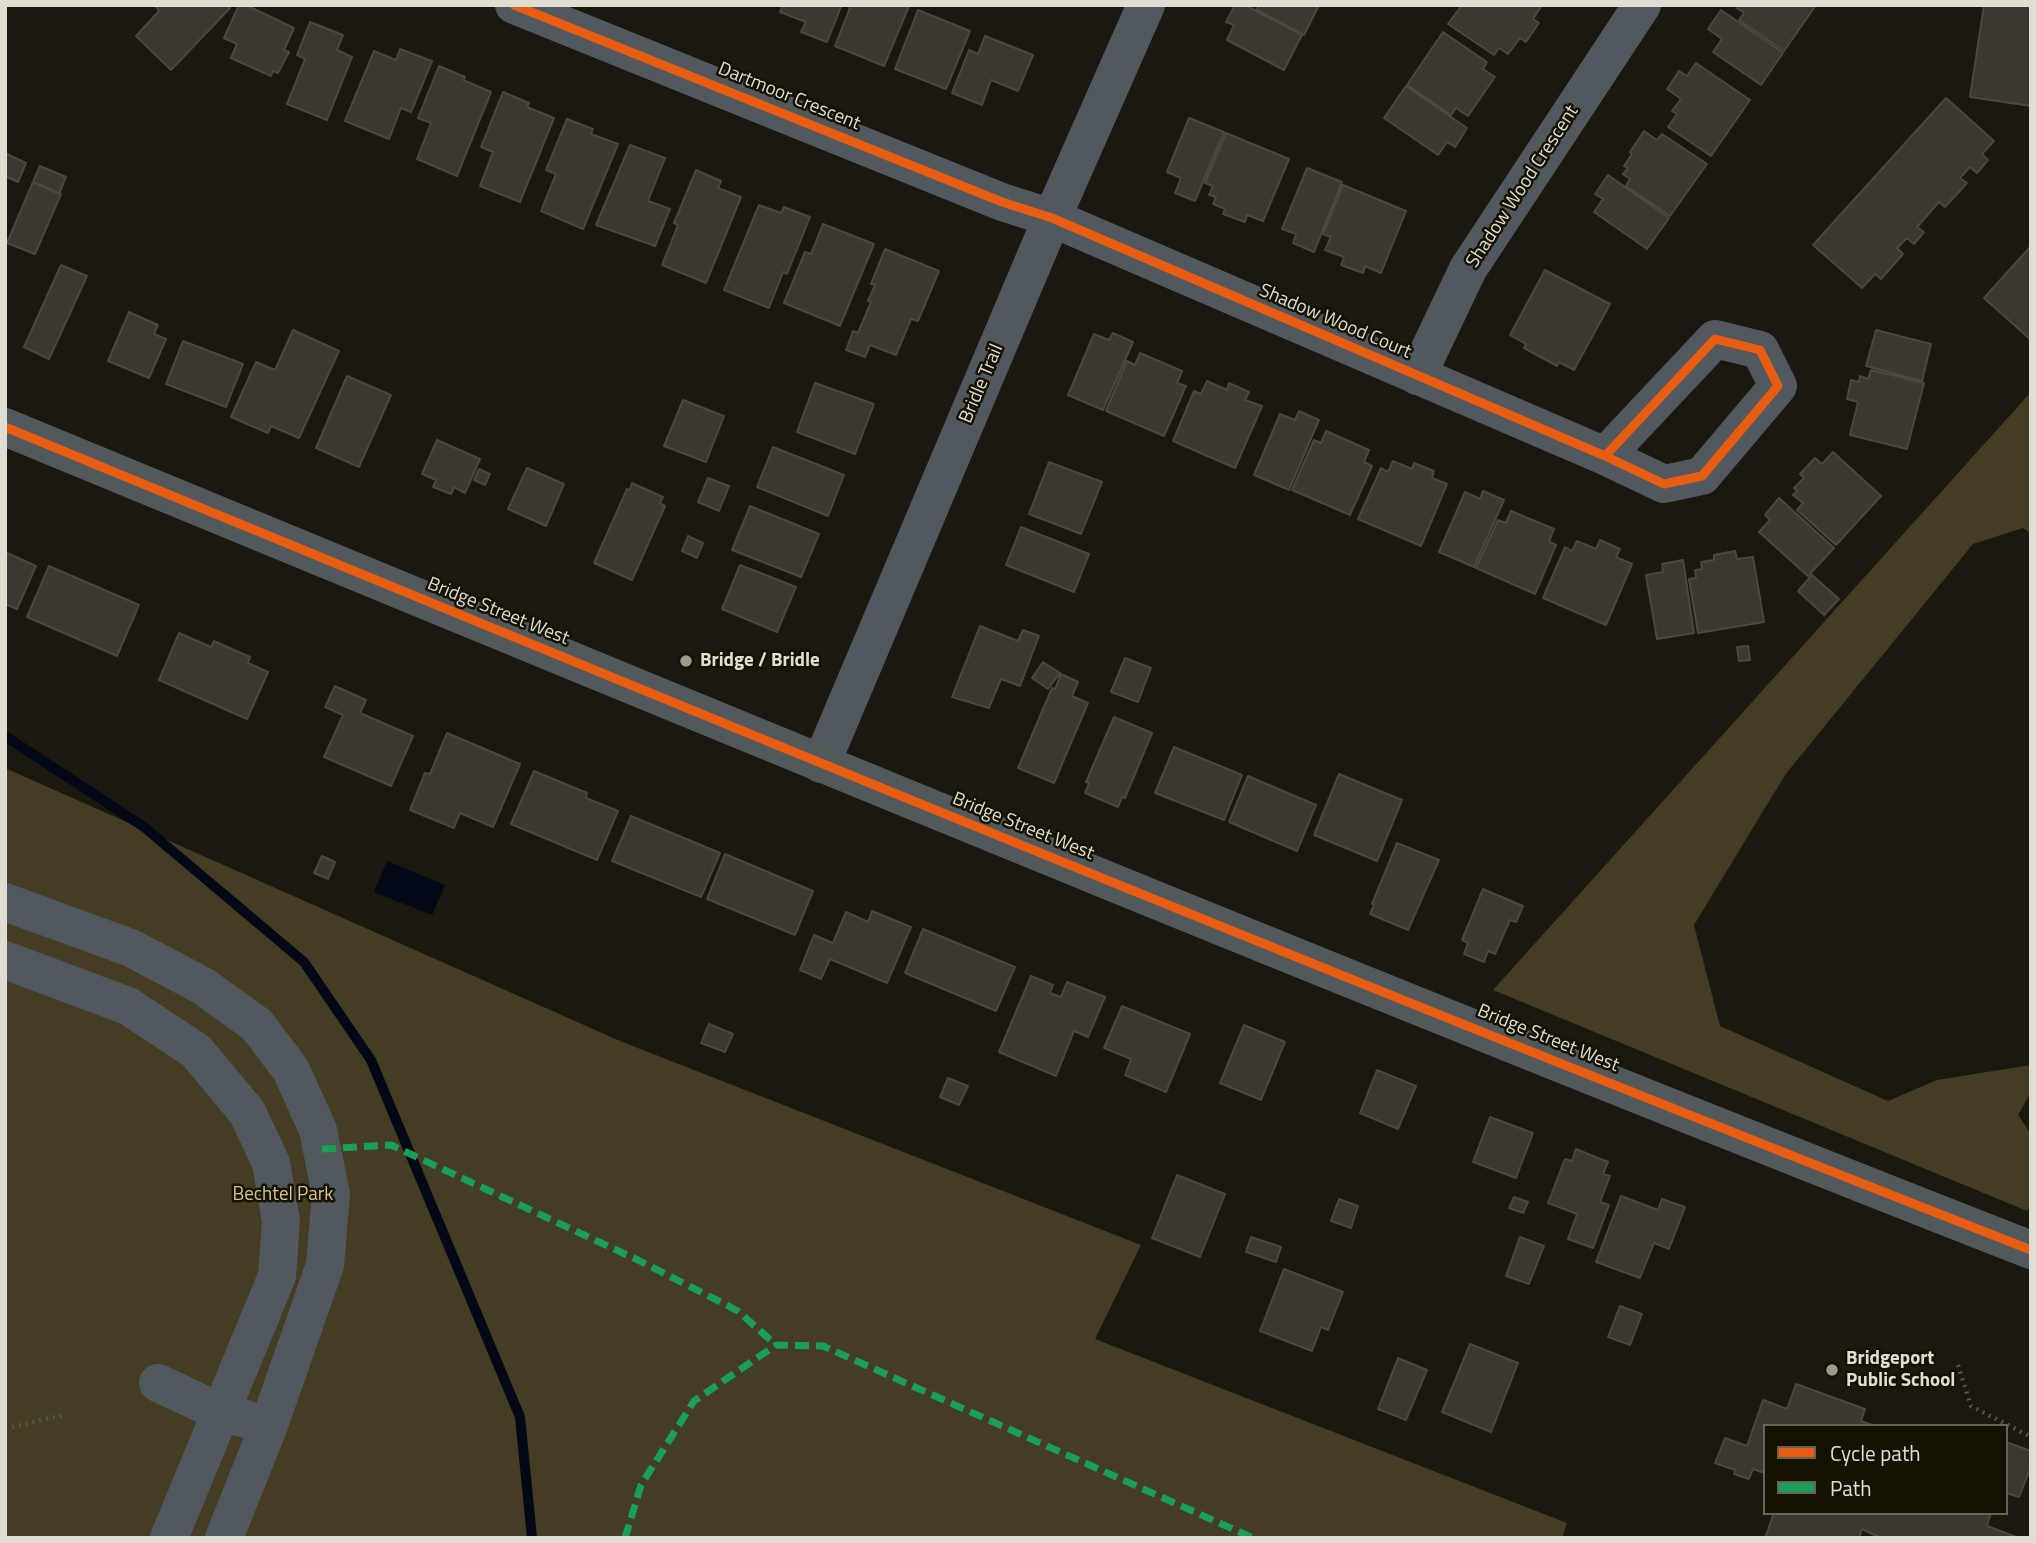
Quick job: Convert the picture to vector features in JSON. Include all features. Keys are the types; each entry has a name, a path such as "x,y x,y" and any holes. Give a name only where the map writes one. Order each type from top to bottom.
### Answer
{"main road":[{"name":"Bridge Street West","path":"5,427 1344,977 2031,1250"}],"street":[{"name":"Dartmoor Crescent","path":"514,5 989,197 1052,218"},
{"name":"Bridle Trail","path":"821,764 1052,218 1146,5"},
{"name":"Shadow Wood Crescent","path":"1417,376 1468,268 1642,5"},
{"name":"Shadow Wood Court","path":"1052,218 1605,456"},
{"path":"5,902 131,948 204,986 257,1026 291,1070 317,1130 331,1194 325,1265 269,1425 224,1538"},
{"path":"5,960 128,1006 196,1051 247,1112 271,1163 281,1221 277,1276 169,1538"},
{"path":"158,1383 222,1413 269,1425"}],"path":[{"path":"1958,1365 1971,1406 2006,1424"},
{"path":"5,1427 63,1415"},
{"path":"2008,1425 2031,1437"}],"green space":[{"path":"2031,392 2031,533 2023,528 1973,544 1785,775 1694,925 1720,1026 1888,1101 1937,1080 2031,1065 2031,1092 2018,1115 2031,1134 2031,1205 2027,1211 1493,990"},
{"name":"Bechtel Park","path":"5,768 620,1041 1141,1245 1095,1339 1567,1523 1562,1538 5,1538"}],"shaded area":[{"path":"387,861 445,885 432,915 374,892"}],"building":[{"path":"155,5 228,5 230,8 171,70 136,36 159,11"},
{"path":"239,5 246,5 294,28 284,50 289,52 278,73 273,71 271,76 231,58 237,44 224,38"},
{"path":"783,5 841,7 827,42 801,32 806,22 780,12"},
{"path":"851,5 909,6 884,66 835,46"},
{"path":"1235,5 1245,5 1302,35 1284,70 1227,40 1234,25 1226,22"},
{"path":"1259,5 1319,5 1304,35 1257,10"},
{"path":"1462,5 1542,5 1533,19 1539,23 1526,42 1520,38 1508,54 1499,48 1494,55 1448,24"},
{"path":"1739,5 1816,5 1784,51 1739,20 1744,13 1737,8"},
{"path":"1984,5 2031,5 2031,106 1970,97"},
{"path":"918,10 970,31 946,89 895,69"},
{"path":"1721,10 1783,53 1761,85 1713,52 1722,39 1708,29"},
{"path":"310,22 343,35 337,50 352,57 327,120 287,104 305,59 297,55"},
{"path":"1443,32 1487,62 1483,69 1495,77 1468,116 1456,108 1451,115 1407,85"},
{"path":"985,36 1033,55 1018,91 991,80 982,105 952,93 969,50 978,54"},
{"path":"400,49 432,61 411,112 401,108 389,139 345,121 374,51 396,60"},
{"path":"1696,63 1750,100 1711,156 1668,127 1677,114 1672,111 1681,99 1667,89 1679,71 1687,76"},
{"path":"439,66 491,92 457,176 417,159 431,123 418,118"},
{"path":"1406,86 1467,128 1455,147 1447,142 1438,155 1384,118"},
{"path":"503,92 529,103 527,107 554,118 520,202 480,186 493,152 481,147"},
{"path":"1946,98 1994,141 1982,154 1988,160 1977,173 1970,167 1960,178 1967,183 1945,207 1939,202 1917,227 1924,232 1914,244 1907,238 1897,248 1903,254 1881,279 1875,274 1862,288 1813,245"},
{"path":"1189,118 1224,132 1195,201 1175,193 1181,178 1167,172"},
{"path":"567,119 593,129 591,134 618,144 583,229 541,211 556,174 546,170"},
{"path":"1644,131 1657,140 1662,134 1707,164 1670,216 1626,186 1630,179 1623,174 1628,168 1624,166"},
{"path":"1226,133 1289,159 1263,221 1247,215 1245,222 1223,214 1225,209 1213,204 1216,197 1209,195 1213,186 1205,183"},
{"path":"630,145 665,158 648,201 670,209 655,246 596,225"},
{"path":"5,153 26,163 18,182 5,176"},
{"path":"40,166 66,177 59,194 33,182"},
{"path":"1307,168 1342,182 1314,252 1293,243 1296,234 1282,229"},
{"path":"696,170 721,181 718,188 741,197 706,283 662,265 678,225 674,223"},
{"path":"1608,175 1669,218 1647,249 1594,212 1603,199 1595,194"},
{"path":"33,182 61,194 35,254 7,243"},
{"path":"1343,185 1406,211 1381,273 1365,266 1363,273 1341,265 1344,257 1325,250 1331,237 1323,234"},
{"path":"759,205 781,213 784,207 810,217 787,274 783,272 769,308 724,290"},
{"path":"823,224 874,244 840,326 784,303 805,252 811,254"},
{"path":"2031,246 2031,340 1984,298"},
{"path":"885,249 939,271 918,321 911,319 896,355 870,345 865,357 846,350 853,331 858,333 871,302 868,301 875,285 871,284"},
{"path":"61,265 87,276 49,359 24,347"},
{"path":"1545,270 1610,304 1574,370 1559,362 1557,366 1524,348 1526,344 1510,335"},
{"path":"129,312 158,325 154,334 166,339 149,378 108,361"},
{"path":"293,330 339,351 299,438 271,426 268,433 231,417 256,362 275,370"},
{"path":"1876,330 1931,344 1922,381 1866,366"},
{"path":"1113,333 1133,342 1103,410 1068,395 1094,334 1109,340"},
{"path":"183,341 243,364 226,407 166,384"},
{"path":"1140,353 1182,371 1177,383 1186,386 1164,436 1106,411 1127,361 1135,365"},
{"path":"1871,370 1924,383 1907,449 1850,435 1858,402 1847,399 1851,380 1859,382 1860,376 1868,379"},
{"path":"347,376 391,395 359,467 316,448"},
{"path":"1207,381 1227,390 1229,383 1249,392 1245,400 1262,406 1235,468 1173,441 1194,391 1201,394"},
{"path":"815,383 874,404 855,454 797,432"},
{"path":"683,400 724,416 706,462 664,446"},
{"path":"1299,411 1319,420 1289,490 1254,475 1280,414 1295,420"},
{"path":"1326,431 1369,450 1364,462 1372,466 1350,515 1292,490 1314,440 1321,443"},
{"path":"437,440 480,459 465,493 454,487 451,494 433,487 436,480 422,474"},
{"path":"773,447 844,475 828,516 757,487"},
{"path":"1833,452 1881,496 1836,545 1797,510 1803,503 1793,495 1797,491 1794,488 1804,478 1800,474 1815,458 1822,464"},
{"path":"1393,461 1412,469 1414,463 1434,471 1432,478 1447,484 1421,546 1358,519 1381,468 1388,472"},
{"path":"1049,462 1102,482 1081,534 1029,514"},
{"path":"527,468 564,484 546,526 508,509"},
{"path":"479,469 490,474 485,485 474,480"},
{"path":"708,478 729,486 719,511 698,502"},
{"path":"632,483 663,497 660,503 665,506 632,580 594,563"},
{"path":"1483,491 1504,500 1474,567 1439,552 1465,492 1480,499"},
{"path":"1779,498 1834,548 1808,576 1759,532 1770,520 1765,515"},
{"path":"750,506 819,534 801,577 732,550"},
{"path":"1511,511 1554,529 1549,542 1556,545 1535,594 1476,568 1498,520 1506,523"},
{"path":"1021,527 1089,554 1074,592 1006,565"},
{"path":"688,536 703,543 697,558 682,551"},
{"path":"1600,540 1620,549 1616,557 1632,564 1606,625 1543,598 1565,547 1572,551 1577,541 1596,549"},
{"path":"1735,551 1737,559 1753,557 1764,622 1698,633 1689,579 1696,578 1695,570 1702,569 1701,562 1714,560 1714,555"},
{"path":"5,552 36,566 17,609 5,604"},
{"path":"1683,560 1694,633 1657,639 1646,575 1663,572 1662,564"},
{"path":"740,565 796,587 777,632 722,609"},
{"path":"49,566 139,605 117,656 27,617"},
{"path":"1812,575 1839,599 1824,615 1798,591"},
{"path":"980,626 1018,641 1023,630 1039,636 1020,686 1001,679 989,708 952,697"},
{"path":"179,633 211,647 214,641 250,657 248,663 268,672 247,719 159,680"},
{"path":"1748,646 1750,660 1739,661 1737,647"},
{"path":"1125,658 1151,668 1138,702 1111,692"},
{"path":"1043,662 1060,673 1048,689 1032,678"},
{"path":"1061,674 1078,682 1072,696 1088,703 1054,783 1018,768 1052,688 1055,689"},
{"path":"335,686 366,700 360,713 413,736 391,786 324,757 343,715 325,707"},
{"path":"1114,717 1152,733 1125,798 1122,797 1118,807 1085,793 1089,783 1086,782"},
{"path":"447,733 520,764 493,827 460,813 454,828 410,810 425,773 430,774"},
{"path":"1174,747 1242,775 1224,820 1155,793"},
{"path":"534,771 587,793 586,798 618,811 597,860 511,824"},
{"path":"1339,774 1402,800 1377,861 1314,835"},
{"path":"1248,776 1316,805 1297,851 1229,822"},
{"path":"631,816 720,853 701,897 612,861"},
{"path":"1397,843 1439,860 1408,930 1370,914"},
{"path":"725,854 813,891 795,935 707,899"},
{"path":"322,856 335,862 328,879 314,873"},
{"path":"1483,889 1523,906 1516,922 1510,920 1495,954 1488,951 1484,962 1464,954 1468,943 1462,940"},
{"path":"872,911 911,927 887,983 830,959 821,979 800,970 814,935 833,943 846,912 868,922"},
{"path":"923,929 1015,967 996,1011 905,973"},
{"path":"1031,976 1053,985 1050,993 1061,997 1067,982 1105,997 1088,1037 1074,1031 1056,1076 999,1052"},
{"path":"1122,1006 1190,1034 1166,1092 1125,1075 1131,1059 1104,1048"},
{"path":"709,1024 733,1034 725,1052 701,1043"},
{"path":"1244,1025 1285,1042 1261,1100 1220,1083"},
{"path":"1377,1070 1416,1086 1398,1129 1360,1113"},
{"path":"948,1078 968,1086 959,1105 940,1097"},
{"path":"1490,1117 1533,1133 1516,1178 1473,1162"},
{"path":"1576,1149 1608,1162 1603,1174 1610,1176 1600,1202 1609,1205 1593,1248 1568,1239 1577,1214 1548,1203 1565,1159 1572,1161"},
{"path":"1177,1175 1225,1194 1200,1257 1152,1238"},
{"path":"1621,1196 1658,1210 1662,1199 1685,1207 1669,1249 1654,1243 1640,1278 1596,1262"},
{"path":"1514,1197 1528,1202 1523,1213 1509,1208"},
{"path":"1339,1199 1358,1206 1351,1228 1331,1221"},
{"path":"1251,1237 1281,1247 1276,1262 1246,1252"},
{"path":"1520,1237 1544,1246 1529,1284 1506,1276"},
{"path":"1284,1269 1343,1292 1328,1330 1321,1327 1312,1351 1260,1331"},
{"path":"1620,1306 1642,1314 1630,1345 1608,1337"},
{"path":"1470,1344 1518,1363 1491,1432 1442,1412"},
{"path":"1398,1358 1427,1370 1406,1420 1378,1409"},
{"path":"1796,1384 1865,1409 1861,1421 1869,1424 1763,1424 1763,1472 1753,1469 1749,1479 1734,1474 1735,1470 1715,1463 1725,1438 1747,1446 1763,1400 1787,1409"},
{"path":"2008,1443 2031,1451 2031,1467 2019,1497 2008,1494"},
{"path":"1773,1515 1990,1515 1987,1526 2019,1538 1881,1538 1862,1529 1859,1538 1765,1538"}],"waterway":[{"path":"5,736 144,827 304,962 371,1060 520,1417 532,1538"}],"marked path":[{"path":"322,1149 391,1145 640,1261 738,1311 776,1345"},
{"path":"625,1538 641,1485 694,1401 776,1345 823,1346 1253,1538"}],"cycle path":[{"path":"514,5 1002,202 1052,218 1605,456 1664,484 1702,476 1778,386 1760,350 1715,339 1605,456"},
{"path":"5,427 1269,946 2031,1250"}],"place":[{"name":"Bridge / Bridle","path":"686,661"},
{"name":"Bridgeport Public School","path":"1832,1370"}]}
